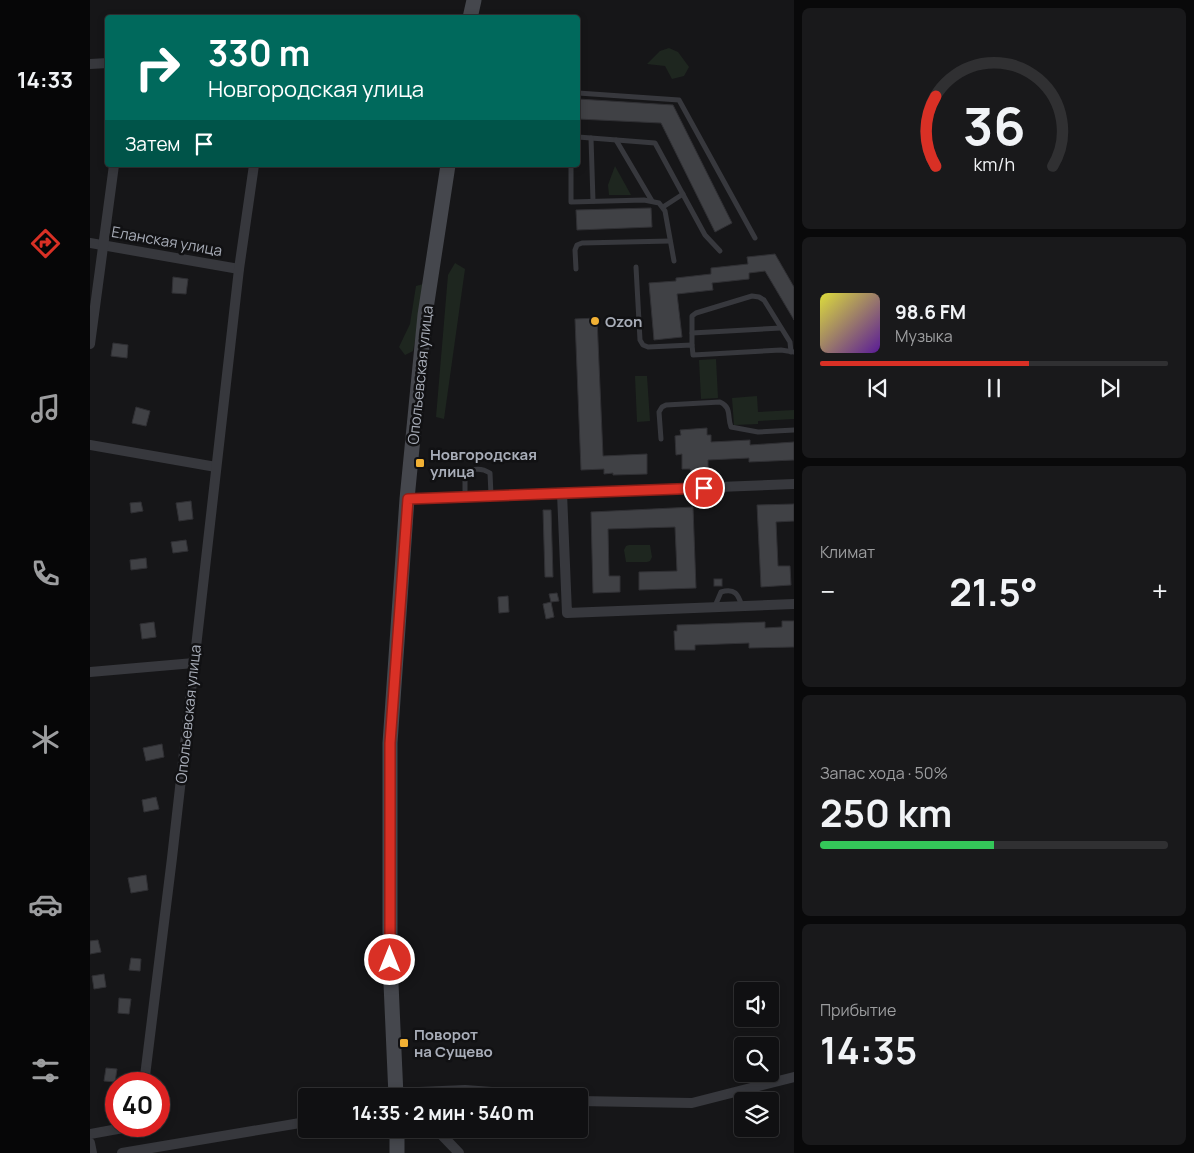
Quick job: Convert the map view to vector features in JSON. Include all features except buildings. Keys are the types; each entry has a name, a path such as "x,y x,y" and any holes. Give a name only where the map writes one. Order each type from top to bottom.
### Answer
{"street":[{"path":"471,15 474,0"},
{"path":"90,64 105,63"},
{"path":"90,344 114,167"},
{"name":"Опольевская улица","path":"145,1072 172,858 239,268 254,167"},
{"name":"Опольевская улица","path":"396,1088 390,960 390,743 408,499 425,315 448,167"},
{"name":"Еланская улица","path":"90,243 239,268"},
{"path":"90,445 216,467"},
{"path":"408,499 794,484"},
{"path":"562,493 567,613 794,604"},
{"path":"90,672 194,663"},
{"path":"588,1101 692,1103 794,1077"},
{"path":"122,1153 298,1123"},
{"path":"90,1134 105,1131"},
{"path":"396,1138 397,1153"},
{"path":"445,1138 459,1153"},
{"path":"90,1143 92,1153"}],"lane":[{"path":"580,93 679,100 755,238"},
{"path":"580,138 655,143 706,234 720,252"},
{"path":"591,138 593,201"},
{"path":"616,140 652,201"},
{"path":"571,167 571,202 652,201 659,203 663,207 674,262"},
{"path":"663,207 683,194"},
{"path":"576,269 575,250 577,245 582,243 670,241"},
{"path":"636,267 640,340 643,345 648,347 692,345"},
{"path":"752,296 759,296 764,300 790,342 793,352 780,350 693,355 692,345 692,316 696,313 752,296"},
{"path":"692,333 781,328"},
{"path":"661,439 659,412 666,405 720,402 726,404 728,408 731,428 758,432 794,430"},
{"path":"465,497 465,474 470,470 477,469 490,473 492,496"},
{"path":"715,608 721,592 732,591 738,594 743,606"}],"shaded area":[{"path":"669,48 678,52 689,67 684,76 672,79 665,66 647,64 660,51"},
{"path":"615,166 631,195 609,195 608,185"},
{"path":"455,263 465,269 444,419 436,417 448,275"},
{"path":"423,284 424,292 413,351 405,355 399,347 410,324 416,286"},
{"path":"716,359 718,398 701,399 699,360"},
{"path":"635,376 647,376 650,421 637,422"},
{"path":"757,396 758,412 794,410 794,419 758,421 758,424 734,425 732,398"},
{"path":"629,545 650,545 652,557 650,561 626,562 624,550"}],"place":[{"name":"Ozon","path":"595,321"},
{"name":"Новгородская улица","path":"420,463"},
{"name":"Поворот на Сущево","path":"404,1043"}],"route":[{"path":"390,960 390,743 395,651 408,499 704,488"}]}
